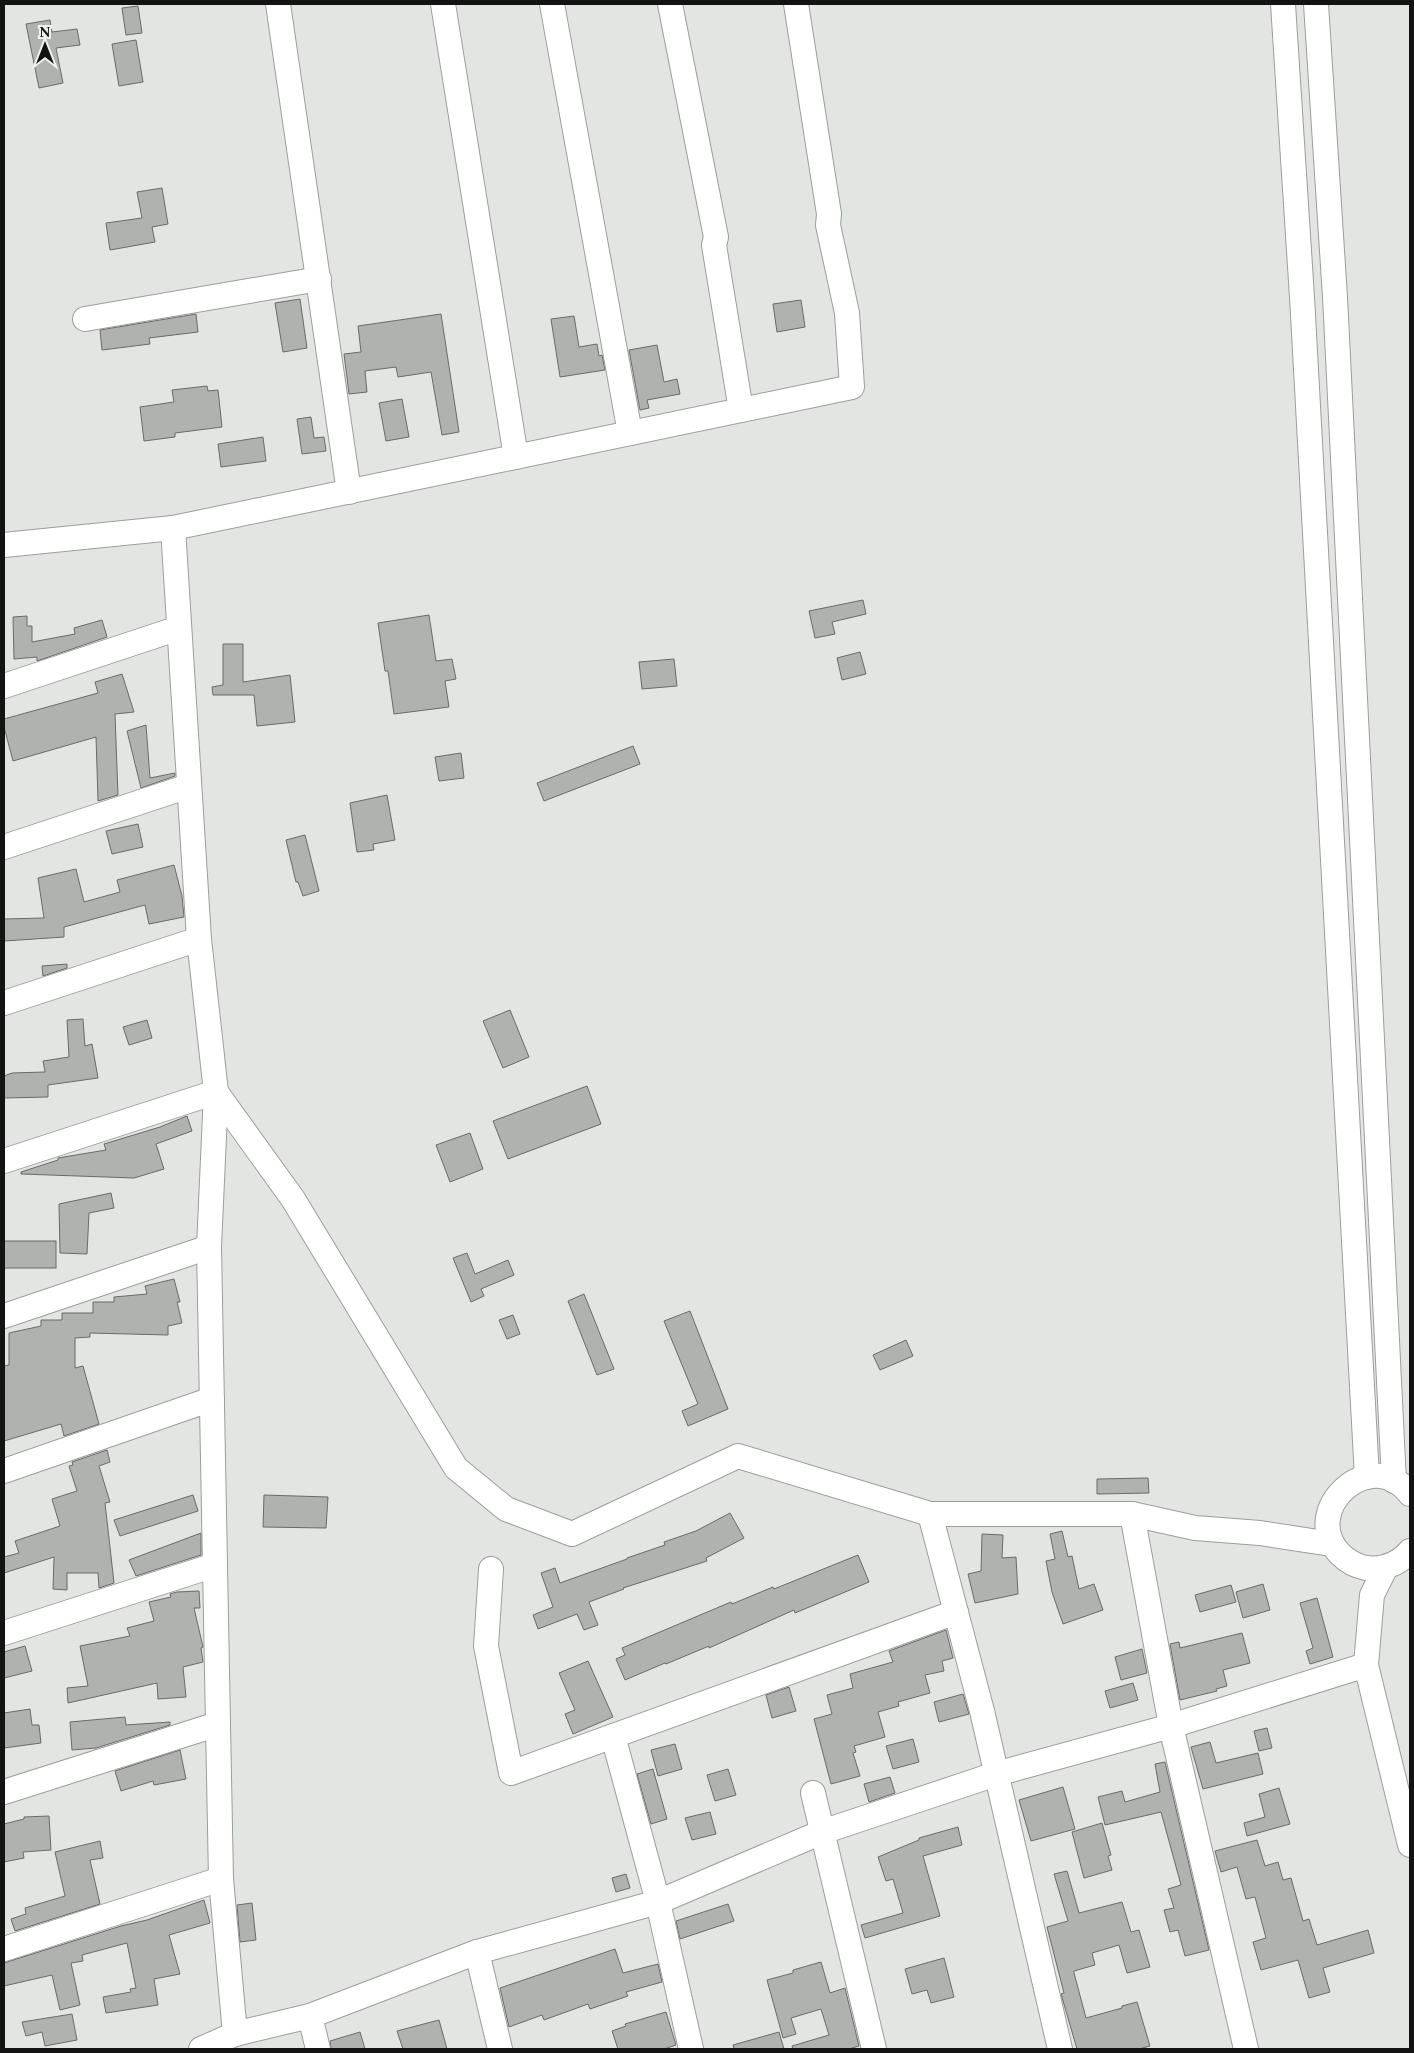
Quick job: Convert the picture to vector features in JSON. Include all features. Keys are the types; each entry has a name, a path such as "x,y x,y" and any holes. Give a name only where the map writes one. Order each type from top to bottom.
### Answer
{"street":[{"path":"278,4 320,279 349,492"},
{"path":"443,4 516,457"},
{"path":"552,4 630,433"},
{"path":"670,4 716,237 714,245 741,410"},
{"path":"4,545 173,528 852,386 847,313 828,225 829,214 796,4"},
{"path":"1283,4 1302,297 1367,1477"},
{"path":"1316,4 1335,297 1402,1488"},
{"path":"85,319 320,279"},
{"path":"173,528 199,939 216,1092 209,1247 218,1724 222,1879 235,2034"},
{"path":"4,686 179,628"},
{"path":"4,846 189,786"},
{"path":"4,1003 199,939"},
{"path":"216,1092 293,1199 456,1468 506,1508 572,1534 738,1456 930,1514 1132,1514 1195,1528 1260,1533 1331,1544"},
{"path":"4,1161 216,1092"},
{"path":"4,1316 209,1247"},
{"path":"4,1471 212,1399"},
{"path":"1402,1488 1381,1477 1367,1477 1349,1484 1342,1490 1330,1507 1328,1528 1331,1544 1342,1556 1352,1563 1374,1569 1386,1567 1399,1562 1410,1551"},
{"path":"930,1514 982,1711 1060,2049"},
{"path":"1132,1514 1171,1726 1246,2049"},
{"path":"4,1633 215,1565"},
{"path":"1386,1567 1372,1595 1366,1665 1410,1845"},
{"path":"491,1569 486,1646 511,1773 956,1612"},
{"path":"201,2049 235,2034 310,2016 477,1952 658,1902 822,1832 996,1774 1171,1726 1366,1665"},
{"path":"4,1792 218,1724"},
{"path":"613,1736 658,1902 692,2049"},
{"path":"813,1794 874,2049"},
{"path":"4,1949 222,1879"},
{"path":"477,1952 500,2049"},
{"path":"310,2016 318,2049"}],"building":[{"path":"138,6 142,33 126,35 122,8"},
{"path":"50,20 52,32 77,29 80,45 56,48 63,83 39,88 26,24"},
{"path":"136,40 143,82 119,86 112,44"},
{"path":"162,188 168,224 152,227 155,242 110,250 106,223 142,218 137,192"},
{"path":"300,299 307,348 283,352 275,303"},
{"path":"801,300 805,327 777,332 773,304"},
{"path":"196,314 198,332 149,338 150,344 102,350 100,330"},
{"path":"441,314 459,432 442,435 431,372 398,377 396,367 365,371 367,392 349,394 344,354 361,352 358,326"},
{"path":"574,316 579,347 597,344 599,356 602,355 605,370 560,377 551,319"},
{"path":"657,345 664,382 677,379 680,394 647,400 649,408 640,410 629,350"},
{"path":"207,386 208,391 218,390 222,427 175,433 175,437 144,441 140,407 174,402 172,390"},
{"path":"402,399 409,437 386,441 379,403"},
{"path":"311,417 314,438 324,437 326,451 302,454 297,419"},
{"path":"263,437 266,461 221,467 218,444"},
{"path":"863,600 866,614 832,622 835,634 815,638 809,611"},
{"path":"429,615 436,661 452,659 456,679 445,681 449,707 394,714 388,671 385,671 378,623"},
{"path":"27,616 27,626 32,626 32,642 75,634 74,628 102,620 107,637 37,661 37,657 14,659 13,617"},
{"path":"223,644 243,644 243,682 290,675 295,722 257,726 254,695 213,695 212,687 223,685"},
{"path":"860,652 866,674 842,680 837,658"},
{"path":"674,659 677,686 642,689 639,662"},
{"path":"122,674 134,712 115,714 118,795 98,801 96,737 13,761 4,727 4,719 98,693 95,682"},
{"path":"146,725 150,778 175,773 175,776 141,788 127,731"},
{"path":"633,746 640,764 544,801 537,783"},
{"path":"461,753 464,778 439,781 435,757"},
{"path":"387,795 395,840 373,844 374,850 357,852 350,803"},
{"path":"138,824 143,847 112,854 106,831"},
{"path":"305,835 319,891 303,896 298,882 296,882 286,840"},
{"path":"174,865 182,896 184,917 149,924 145,905 64,927 64,937 4,941 4,919 44,918 38,878 76,869 84,902 120,892 117,880"},
{"path":"67,964 67,968 43,976 42,966"},
{"path":"510,1010 529,1057 503,1068 483,1021"},
{"path":"83,1019 85,1046 92,1044 98,1078 48,1085 48,1097 4,1098 4,1076 12,1073 45,1072 43,1061 69,1057 67,1020"},
{"path":"147,1020 152,1038 129,1045 123,1027"},
{"path":"587,1086 601,1124 508,1159 493,1121"},
{"path":"187,1116 192,1131 156,1144 164,1169 134,1178 21,1174 21,1172 58,1160 58,1158 106,1150 104,1144 160,1127"},
{"path":"470,1133 483,1169 450,1182 436,1145"},
{"path":"111,1193 114,1208 89,1213 87,1254 60,1253 59,1204"},
{"path":"4,1241 56,1241 56,1268 4,1268"},
{"path":"467,1253 475,1274 508,1260 514,1275 481,1289 484,1296 471,1302 453,1258"},
{"path":"174,1279 180,1302 177,1302 182,1323 168,1326 168,1335 90,1333 90,1337 75,1338 75,1368 83,1366 99,1424 64,1436 61,1424 4,1441 4,1366 9,1365 9,1333 41,1326 41,1320 62,1320 62,1313 93,1313 93,1302 114,1302 114,1297 147,1294 145,1286"},
{"path":"584,1294 614,1369 597,1375 568,1301"},
{"path":"690,1311 728,1409 688,1426 682,1411 698,1404 664,1321"},
{"path":"513,1315 520,1334 507,1339 499,1320"},
{"path":"906,1340 913,1356 880,1370 873,1355"},
{"path":"107,1450 110,1462 99,1466 110,1502 105,1503 114,1583 99,1588 98,1573 67,1573 67,1590 53,1589 54,1557 4,1573 4,1557 19,1553 15,1541 60,1526 52,1499 77,1491 69,1466 73,1465 72,1462"},
{"path":"1148,1478 1149,1493 1097,1494 1097,1479"},
{"path":"193,1495 198,1511 120,1536 114,1520"},
{"path":"264,1495 328,1497 326,1528 263,1527"},
{"path":"730,1513 744,1538 706,1558 707,1561 623,1588 589,1602 598,1625 584,1630 577,1614 538,1629 533,1615 553,1607 541,1573 555,1568 560,1583 665,1545 664,1542 696,1531"},
{"path":"1062,1531 1068,1557 1072,1556 1079,1589 1094,1584 1103,1610 1063,1624 1052,1592 1046,1561 1055,1559 1050,1534"},
{"path":"201,1533 201,1555 136,1576 129,1560"},
{"path":"982,1534 1003,1535 1002,1558 1016,1557 1018,1594 975,1603 968,1574 981,1571"},
{"path":"858,1555 869,1582 795,1613 794,1610 709,1648 709,1646 625,1680 616,1659 625,1655 622,1648 731,1602 732,1604 773,1587 774,1589"},
{"path":"1263,1584 1270,1610 1243,1618 1236,1592"},
{"path":"1231,1585 1236,1602 1200,1612 1195,1595"},
{"path":"199,1591 200,1608 194,1608 203,1647 201,1648 203,1662 183,1667 186,1697 158,1699 157,1683 68,1703 67,1688 88,1686 80,1646 130,1636 127,1628 154,1621 149,1602 171,1597 170,1594 177,1592"},
{"path":"1317,1598 1333,1657 1310,1664 1306,1651 1313,1648 1300,1603"},
{"path":"946,1630 953,1658 942,1661 944,1671 925,1675 930,1693 898,1702 899,1706 878,1712 885,1737 854,1746 856,1752 853,1753 860,1776 831,1784 814,1719 832,1714 827,1695 853,1688 850,1674 893,1662 889,1651"},
{"path":"1242,1633 1250,1663 1223,1670 1227,1686 1216,1689 1217,1691 1180,1700 1170,1644 1179,1642 1180,1648"},
{"path":"25,1646 32,1671 4,1678 4,1652"},
{"path":"1142,1649 1147,1673 1121,1680 1115,1657"},
{"path":"588,1661 613,1717 573,1734 565,1714 575,1710 559,1673"},
{"path":"1133,1683 1138,1700 1110,1708 1105,1691"},
{"path":"789,1687 796,1711 772,1718 766,1695"},
{"path":"963,1694 969,1714 939,1722 934,1702"},
{"path":"30,1709 32,1725 39,1725 41,1743 4,1748 4,1713"},
{"path":"125,1717 126,1725 170,1722 170,1725 96,1748 72,1750 70,1722"},
{"path":"1267,1728 1272,1748 1259,1751 1254,1731"},
{"path":"913,1739 919,1762 893,1769 886,1746"},
{"path":"1210,1742 1216,1763 1258,1753 1263,1774 1203,1789 1191,1747"},
{"path":"675,1744 682,1769 658,1776 651,1750"},
{"path":"180,1750 186,1779 154,1785 153,1781 121,1791 115,1771"},
{"path":"1165,1762 1209,1950 1185,1956 1178,1930 1170,1932 1164,1910 1174,1908 1168,1889 1181,1885 1161,1812 1105,1825 1098,1797 1122,1791 1125,1802 1160,1792 1155,1764"},
{"path":"653,1769 667,1819 651,1824 637,1774"},
{"path":"728,1769 736,1795 715,1801 707,1775"},
{"path":"890,1777 895,1793 869,1802 864,1784"},
{"path":"1063,1787 1075,1829 1031,1841 1019,1800"},
{"path":"1279,1788 1290,1824 1247,1836 1244,1823 1265,1817 1259,1794"},
{"path":"710,1812 716,1834 692,1840 685,1818"},
{"path":"49,1816 51,1850 23,1852 24,1858 4,1862 4,1824 24,1819 24,1817"},
{"path":"1102,1823 1111,1855 1108,1856 1112,1870 1084,1878 1072,1832"},
{"path":"958,1827 962,1845 923,1856 940,1916 865,1938 861,1925 903,1913 893,1879 886,1881 878,1857 919,1840 919,1838"},
{"path":"1257,1840 1265,1866 1278,1862 1283,1880 1291,1878 1303,1921 1309,1919 1317,1945 1368,1930 1374,1953 1323,1968 1330,1992 1309,1998 1298,1960 1261,1970 1253,1942 1266,1938 1255,1897 1246,1899 1237,1867 1221,1872 1215,1851"},
{"path":"100,1841 103,1858 90,1860 100,1904 15,1931 11,1919 26,1914 25,1908 65,1896 55,1852"},
{"path":"1067,1871 1079,1913 1122,1902 1131,1932 1139,1930 1150,1967 1127,1973 1119,1945 1092,1953 1095,1965 1074,1971 1086,2018 1137,2002 1150,2046 1139,2049 1077,2049 1061,1994 1064,1993 1047,1927 1068,1921 1054,1874"},
{"path":"626,1874 630,1888 616,1892 612,1878"},
{"path":"204,1900 210,1923 169,1935 180,1974 154,1979 158,2005 106,2013 103,1997 131,1992 130,1989 136,1988 127,1943 82,1955 83,1961 71,1963 80,2005 60,2010 52,1975 4,1986 4,1963 121,1926 147,1920"},
{"path":"252,1903 256,1940 240,1942 237,1905"},
{"path":"728,1904 734,1921 680,1939 676,1921"},
{"path":"615,1949 623,1973 658,1964 662,1982 626,1992 628,1996 590,2009 588,2004 544,2020 542,2015 509,2027 500,1988"},
{"path":"944,1958 954,1997 931,2003 927,1990 912,1994 905,1969"},
{"path":"821,1962 830,1993 845,1988 859,2046 849,2049 793,2049 792,2046 829,2035 821,2009 791,2018 796,2034 783,2038 767,1980 793,1973 793,1970"},
{"path":"666,2012 676,2045 664,2049 618,2049 612,2031 626,2026 625,2024"},
{"path":"72,2014 77,2040 45,2046 42,2032 26,2036 22,2022"},
{"path":"439,2020 447,2049 403,2049 397,2031"},
{"path":"360,2032 365,2049 331,2049 330,2041"},
{"path":"779,2032 784,2049 734,2049 733,2045"}]}
